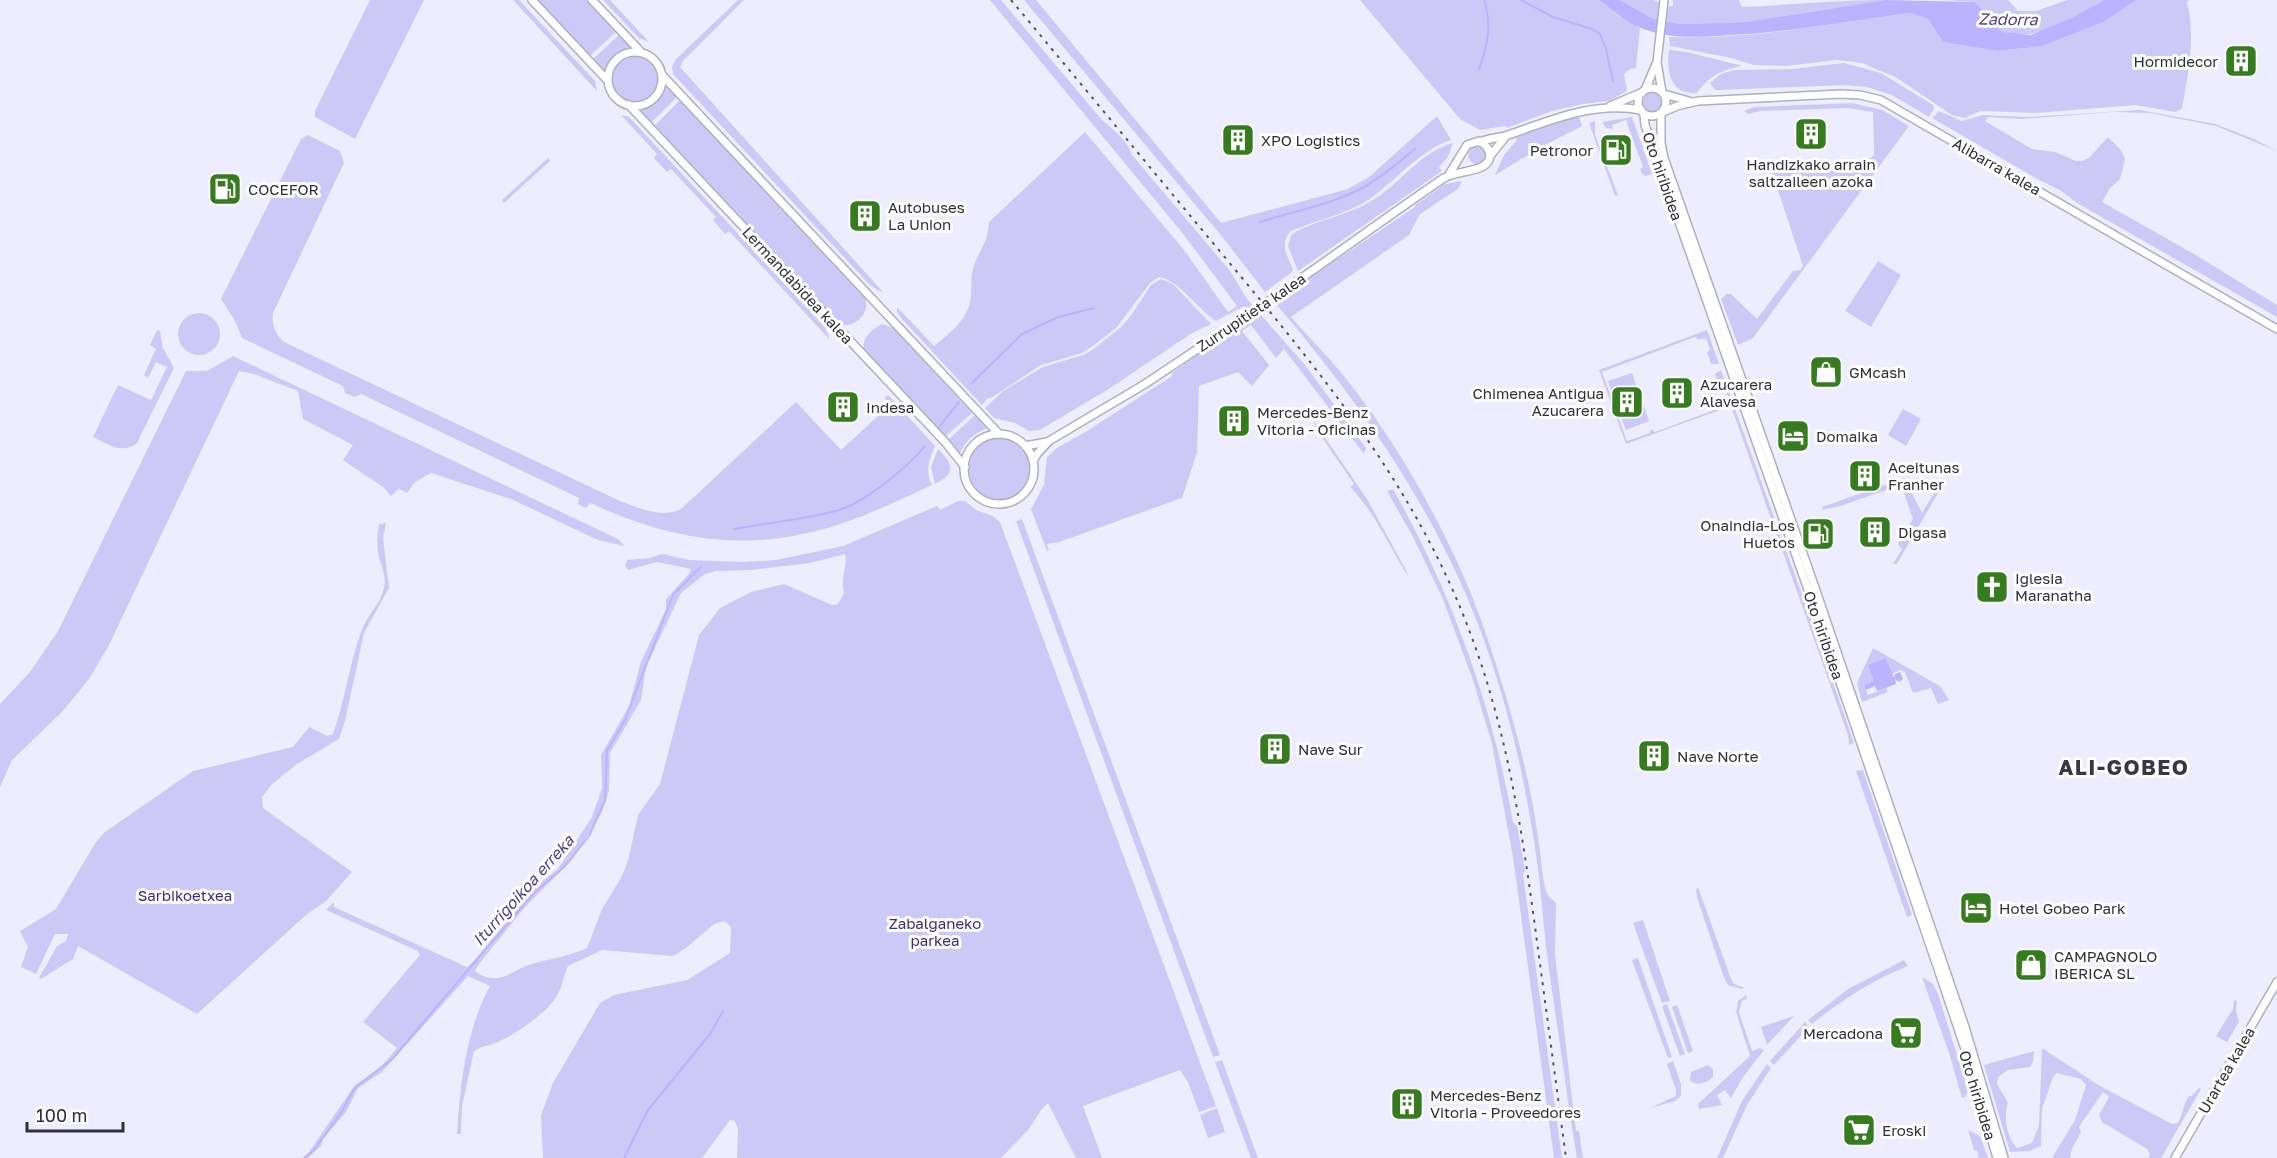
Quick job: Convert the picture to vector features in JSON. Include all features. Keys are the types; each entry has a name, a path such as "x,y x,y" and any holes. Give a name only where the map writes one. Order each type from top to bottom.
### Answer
{"street":[{"path":"532,0 608,81 615,97 629,105 642,105 654,99 661,88 662,75 659,64 651,56 639,51 631,51 616,58 608,72 608,81"},
{"path":"592,0 639,51"},
{"path":"1610,106 1653,116 1662,113 1667,103 1657,62 1664,1"},
{"path":"1642,112 1638,101 1657,62"},
{"path":"662,75 999,434"},
{"path":"1506,136 1483,167 1473,169 1465,164 1462,155 1467,144 1474,141 1480,142 1506,136 1561,117 1610,106 1653,88 1663,93"},
{"name":"Alibarra kalea","path":"1663,93 1691,101 1841,94 1860,95 1881,100 2277,329"},
{"name":"Alibarra kalea","path":"1662,113 1691,101"},
{"name":"Lermandabidea kalea","path":"629,105 945,442 965,467"},
{"name":"Oto hiribidea","path":"1642,112 1953,1012 1997,1158"},
{"name":"Oto hiribidea","path":"1662,113 1661,143 1664,158 1813,582 1965,1027 2004,1158"},
{"path":"1480,142 1486,146 1490,156"},
{"name":"Zurrupitieta kalea","path":"1448,176 1462,155"},
{"name":"Zurrupitieta kalea","path":"1033,461 1049,441 1145,384 1448,176 1473,169"},
{"path":"999,434 1018,439 1025,446 1033,461 1033,477 1026,490 1016,499 1000,504 985,500 972,490 967,482 965,467 966,458 975,443 990,435 999,434"},
{"name":"Zurrupitieta kalea","path":"1025,446 1049,441"},
{"name":"Urartea kalea","path":"2175,1158 2277,982"}],"green space":[{"path":"370,0 424,0 355,139 315,117 315,111"},
{"path":"513,0 519,0 595,81 597,91"},
{"path":"537,0 587,0 616,32 590,56"},
{"path":"603,0 610,0 649,42 639,38"},
{"path":"738,0 744,0 683,61 680,67 883,292 869,284 673,74 672,67 676,59"},
{"path":"990,0 1001,0 1101,119 1123,140 1132,155 1230,271 1247,299 1305,365 1366,448 1364,454 1284,349 1276,358 1251,325 1242,331 1269,365 1252,386 1238,372 1199,386 1197,453 1182,498 1059,542 1047,544 1049,550 1047,551 1031,509 1044,485 1047,457 1057,448 1172,376 1172,373 1252,317 1244,306 1216,321 1174,283 1159,277 1150,283 1117,327 1093,346 1082,353 1041,365 988,398 982,405 902,319 897,312 897,307 934,346 953,330 964,317 970,302 973,270 985,240 989,222 1085,132 1184,250 1228,312 1237,306 1184,235"},
{"path":"1024,0 1036,0 1221,223 1348,189 1369,177 1437,116 1451,140 1417,159 1365,202 1291,231 1285,240 1285,245 1292,272 1265,292 1224,239"},
{"path":"1360,0 1599,0 1618,16 1640,28 1636,68 1624,74 1627,91 1609,101 1552,111 1507,128 1505,126 1480,130 1460,119"},
{"path":"1620,0 1654,0 1666,7 1673,6 1673,0 1739,0 1742,7 1885,0 1746,22 1680,24 1652,18"},
{"path":"1945,0 2008,0 2018,11 2036,11 2067,0 2104,0 2081,14 2042,31 2015,34 2002,32 1975,2"},
{"path":"2136,0 2189,0 2187,2 2191,42 2189,69 2182,109 2175,112 2136,105 2036,113 1980,111 1965,118 1952,115 1897,78 1862,63 1837,60 1786,66 1754,65 1670,46 1669,37 1760,34 1910,13 1928,19 1943,42 1997,51 2042,46 2104,22"},
{"path":"619,35 631,47 614,56 604,72 593,59"},
{"path":"1669,50 1687,52 1743,66 1717,74 1697,93 1688,93 1675,86 1672,80 1668,66"},
{"path":"635,56 651,63 658,79 651,95 635,102 619,95 612,79 619,63"},
{"path":"1844,63 1881,73 1933,105 1934,109 1929,117 1892,95 1867,87 1845,85 1715,90 1710,83 1721,74 1734,70 1792,69"},
{"path":"667,86 677,97 651,123 640,111 656,103"},
{"path":"1653,92 1660,95 1663,102 1660,109 1653,112 1646,109 1643,102 1646,95"},
{"path":"680,100 865,298 866,309 860,319 850,324 838,323 654,126"},
{"path":"1852,103 1882,110 1909,126 1753,338 1738,345 1721,299 1731,294 1757,319 1793,271 1800,270 1803,266 1770,166 1782,165 1785,169 1849,165 1852,162 1869,160 1874,155 1873,112 1848,108 1760,111 1748,114 1744,111 1754,107"},
{"path":"2140,110 2215,124 2254,139 2277,151 2216,126 2150,113 2112,112 2021,119 1988,117 1985,121 2032,149 2055,152 2076,161 2089,158 2108,137 2120,149 2125,159 2120,179 2110,188 2102,202 2194,254 2277,305 2277,317 1932,118 1939,111 1962,121 1983,115 2027,117"},
{"path":"621,115 629,117 825,327 830,340 729,231 725,234 713,220 716,217 671,169 667,172 654,158 657,154"},
{"path":"1579,116 1582,126 1495,175 1504,155 1517,140 1515,138"},
{"path":"1632,117 1652,174 1646,176 1640,169 1643,167 1626,120 1612,125 1613,129 1606,128 1602,122"},
{"path":"1595,121 1595,135 1618,195 1615,196 1589,123"},
{"path":"308,135 340,151 344,163 273,313 275,329 284,342 620,501 658,513 681,509 796,402 841,450 890,405 885,398 888,395 935,446 929,466 932,485 865,515 809,533 745,541 683,535 653,527 590,503 586,508 578,504 579,498 361,394 355,397 345,393 343,386 242,338 235,321 221,299 301,139"},
{"path":"1453,143 1448,157 1439,167 1442,171 1298,271 1288,246 1291,235 1373,200 1431,153"},
{"path":"1473,146 1481,146 1486,151 1484,162 1473,164 1468,159 1468,151"},
{"path":"548,158 550,161 504,203 502,200"},
{"path":"1462,181 1458,189 1420,214 1409,235 1291,317 1347,379 1411,473 1459,566 1484,628 1524,761 1546,889 1556,903 1555,954 1576,1131 1579,1131 1583,1158 1577,1158 1569,1109 1546,947 1537,862 1526,796 1506,710 1482,635 1461,583 1409,484 1379,437 1346,392 1276,304 1303,285 1302,283 1415,207 1445,184"},
{"path":"1878,261 1901,275 1871,327 1845,311"},
{"path":"1161,279 1173,284 1211,324 1192,333 1107,390 1040,430 1029,431 1015,423 994,418 985,408 1003,391 1043,367 1083,355 1094,349 1121,327 1151,285"},
{"path":"199,313 207,314 214,319 219,326 219,342 214,349 207,354 199,355 191,354 184,349 179,342 178,334 179,326 184,319 191,314"},
{"path":"883,324 893,328 972,413 945,437 865,352 865,339 875,328"},
{"path":"157,330 160,331 163,348 174,368 137,443 120,448 93,437 118,385 151,400 167,367 156,362 148,378 144,375 156,349 150,345"},
{"path":"1707,330 1719,364 1711,364 1706,338 1699,340 1695,337 1602,372 1627,441 1650,433 1651,429 1655,432 1725,406 1721,402 1729,399 1724,386 1719,388 1715,374 1721,370 1854,743 1849,745 1848,735 1731,406 1626,444 1599,370"},
{"path":"233,356 618,539 625,546 598,540 511,499 431,473 415,482 407,493 399,489 391,496 383,487 343,460 353,445 303,419 298,391 254,374 239,371 109,645 89,679 62,712 12,760 0,787 0,704 30,672 58,631 186,371 207,371"},
{"path":"1632,373 1637,388 1634,385 1614,392 1614,397 1608,381"},
{"path":"1642,406 1644,406 1649,421 1626,430 1620,414 1622,413 1624,418 1643,411"},
{"path":"1903,409 1921,419 1906,446 1888,435"},
{"path":"975,415 987,428 971,438 960,453 948,440"},
{"path":"1313,420 1367,499 1409,578 1375,519 1350,487 1354,484 1317,430"},
{"path":"1000,438 1017,443 1022,447 1026,452 1031,469 1026,486 1022,491 1017,495 1000,500 983,495 978,491 974,486 969,469 974,452 978,447 983,443"},
{"path":"938,449 950,464 950,468 947,476 935,484 931,467"},
{"path":"1904,478 1922,513 1937,488 1938,493 1897,564 1893,564 1902,549 1898,544 1913,519 1901,485 1823,510 1822,507"},
{"path":"1393,489 1434,569 1467,651 1494,735 1513,822 1517,826 1525,870 1523,874 1562,1158 1554,1158 1513,857 1492,744 1472,677 1442,597 1413,537 1387,491"},
{"name":"Zabalganeko parkea","path":"958,501 965,501 976,510 993,516 1000,522 1216,1106 1199,1112 1188,1082 1180,1070 1083,1106 1102,1158 1076,1158 1048,1103 1029,1129 1001,1158 737,1158 738,1129 735,1121 730,1120 702,1158 543,1158 541,1115 553,1083 600,1003 614,995 687,980 730,953 731,927 725,921 714,924 673,956 602,950 568,966 562,986 545,1010 511,1035 474,1051 462,1106 461,1134 457,1134 462,1077 470,1039 490,986 468,976 382,1072 358,1088 346,1112 323,1139 321,1146 308,1158 302,1158 309,1152 355,1085 381,1067 397,1048 363,1022 420,955 418,951 326,910 334,902 334,907 467,967 537,885 558,869 592,817 602,788 601,755 629,706 641,662 666,609 666,599 691,569 657,562 628,570 625,566 627,560 650,558 662,554 689,560 744,562 776,560 843,546 937,506 940,510","holes":["845,554 844,593 838,604 832,605 784,584 751,592 720,608 699,635 660,784 638,815 628,861 621,878 602,909 587,948 531,964 501,977 488,978 475,971 525,907 572,860 601,814 609,791 610,753 641,700 646,667 681,593 705,574 716,571 752,570 810,563"]},
{"path":"1022,519 1220,1055 1213,1057 1016,521"},
{"name":"Sarbikoetxea","path":"386,523 383,538 389,588 364,633 339,739 297,764 272,784 262,797 263,808 352,872 326,901 306,915 197,1014 78,946 73,959 41,979 39,978 57,946 66,941 68,934 55,934 36,974 21,967 28,947 20,931 56,909 96,842 105,832 193,771 293,747 309,727 327,736 333,734 361,632 384,588 385,579 377,538 379,524"},
{"path":"1873,648 1940,686 1949,700 1938,704 1931,688 1913,693 1905,672 1900,670 1892,674 1886,658 1874,681 1864,685 1868,695 1886,688 1888,692 1862,702 1857,683"},
{"path":"1863,770 1912,915 1907,917 1856,771"},
{"path":"1698,887 1731,979 1734,984 1744,988 1742,989 1728,985 1724,978 1697,897"},
{"path":"1643,920 1670,1001 1662,1003 1633,923"},
{"path":"1638,958 1672,1057 1668,1058 1632,960"},
{"path":"1904,960 1908,966 1858,991 1812,1024 1808,1020 1848,989"},
{"path":"1922,977 1933,984 1938,994 1968,1090 1966,1096 1962,1098 1949,1053"},
{"path":"1746,995 1747,999 1742,1001 1739,1012 1752,1051 1760,1048 1764,1050 1743,1077 1731,1098 1725,1090 1717,1095 1722,1105 1699,1109 1698,1104 1750,1056 1736,1012 1738,1001"},
{"path":"2234,1000 2237,1001 2236,1010 2239,1022 2227,1042 2216,1036 2233,1009"},
{"path":"1667,1004 1685,1054 1680,1056 1662,1006"},
{"path":"1677,1005 1693,1051 1688,1053 1672,1007"},
{"path":"1794,1016 1767,1045 1761,1027"},
{"path":"1805,1022 1809,1027 1774,1065 1770,1061"},
{"path":"2042,1048 2100,1086 2172,1124 2178,1123 2189,1096 2199,1088 2201,1089 2161,1158 2149,1158 2150,1154 2147,1149 2102,1122 2099,1115 2109,1097 2103,1092 2079,1127 2081,1132 2070,1158 2052,1158 2075,1120 2086,1085 2081,1079 2057,1073 2053,1077 2042,1109 2041,1146 2029,1151 2010,1152 1984,1065 2034,1051 2030,1067 2008,1070 1998,1077 1997,1084 2008,1103 2006,1120 2008,1133 2017,1148 2032,1143 2039,1126"},
{"path":"1222,1060 1258,1158 1251,1158 1215,1062"},
{"path":"1673,1061 1681,1084 1681,1096 1675,1101 1650,1108 1676,1096 1667,1064"},
{"path":"1767,1064 1771,1068 1747,1105 1723,1158 1717,1158 1742,1101"},
{"path":"1708,1065 1713,1069 1711,1079 1698,1084 1690,1080 1691,1072"},
{"path":"1217,1108 1225,1132 1208,1138 1200,1115"},
{"path":"1968,1130 1980,1136 1988,1158 1979,1158"}],"shaded area":[{"path":"1599,0 1620,0 1652,18 1680,24 1746,22 1885,0 1975,2 2002,32 2031,35 2072,18 2104,0 2136,0 2104,22 2042,46 1997,51 1943,42 1928,19 1910,13 1776,31 1686,37 1641,28 1624,19"},
{"path":"1886,658 1894,678 1895,674 1900,672 1903,679 1899,682 1895,679 1896,684 1877,691 1875,686 1866,690 1864,685 1874,681 1868,665"}],"waterway":[{"name":"Iturrigoikoa erreka","path":"1479,69 1488,35 1488,18 1484,0"},
{"path":"1521,0 1553,17 1592,29 1600,34 1613,81"},
{"name":"Iturrigoikoa erreka","path":"1260,222 1350,194 1390,170 1415,149"},
{"name":"Iturrigoikoa erreka","path":"972,383 1022,334 1058,317 1094,308"},
{"name":"Iturrigoikoa erreka","path":"939,427 959,402"},
{"name":"Iturrigoikoa erreka","path":"734,529 813,516 849,506 885,483 925,446"},
{"name":"Iturrigoikoa erreka","path":"305,1158 313,1151 341,1113 354,1089 393,1058 532,895 565,866 589,836 605,800 607,751 625,720 673,595 701,567"},
{"path":"624,1158 648,1110 710,1034 723,1011"}],"railway":[{"path":"1011,0 1261,301 1334,393 1368,440 1399,489 1428,539 1454,593 1488,684 1514,790 1566,1158"}],"place":[{"name":"Hormidecor","path":"2241,61"},
{"name":"Handizkako arrain saltzaileen azoka","path":"1811,134"},
{"name":"XPO Logistics","path":"1238,140"},
{"name":"Petronor","path":"1616,150"},
{"name":"COCEFOR","path":"225,189"},
{"name":"Autobuses La Union","path":"865,216"},
{"name":"GMcash","path":"1826,372"},
{"name":"Azucarera Alavesa","path":"1677,393"},
{"name":"Chimenea Antigua Azucarera","path":"1627,402"},
{"name":"Indesa","path":"843,407"},
{"name":"Mercedes-Benz Vitoria - Oficinas","path":"1234,421"},
{"name":"Domaika","path":"1793,436"},
{"name":"Aceitunas Franher","path":"1865,476"},
{"name":"Digasa","path":"1875,532"},
{"name":"Onaindia-Los Huetos","path":"1818,534"},
{"name":"Iglesia Maranatha","path":"1992,587"},
{"name":"Nave Sur","path":"1275,749"},
{"name":"Nave Norte","path":"1654,756"},
{"name":"Hotel Gobeo Park","path":"1976,908"},
{"name":"CAMPAGNOLO IBERICA SL","path":"2031,965"},
{"name":"Mercadona","path":"1906,1033"},
{"name":"Mercedes-Benz Vitoria - Proveedores","path":"1407,1104"},
{"name":"Eroski","path":"1859,1130"}],"district":[{"name":"ALI-GOBEO","path":"2124,767"}],"water label":[{"name":"Zadorra","path":"2008,19"}]}
